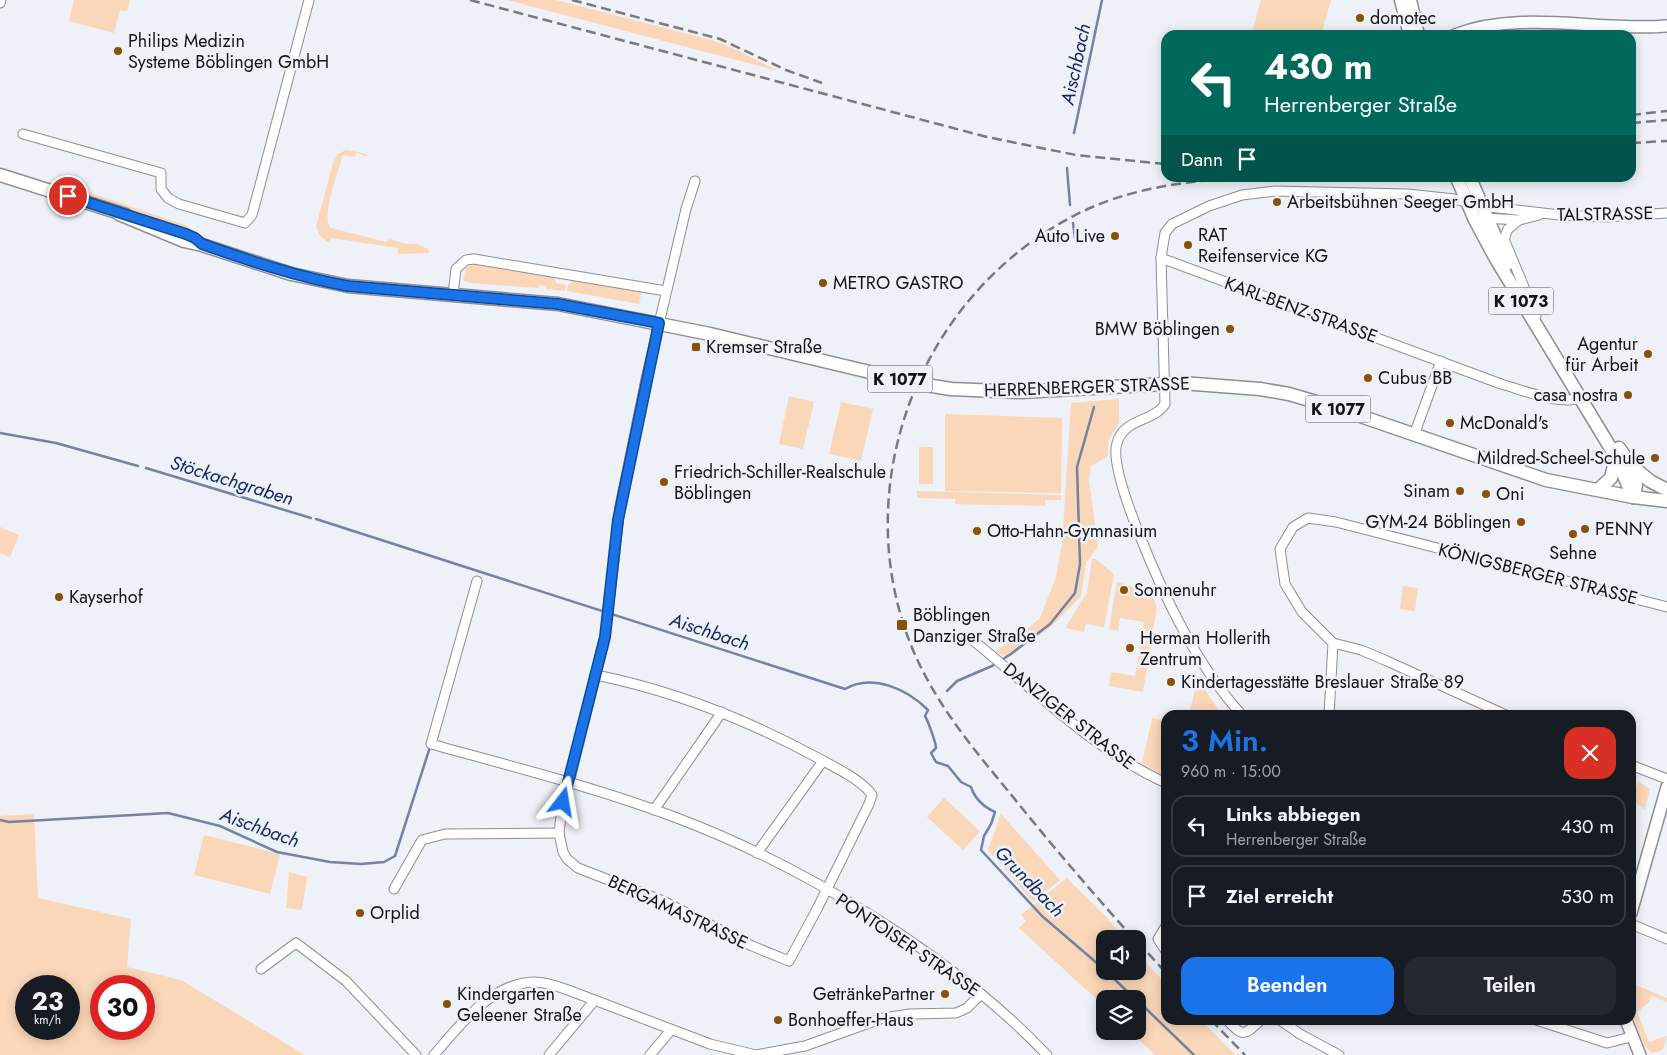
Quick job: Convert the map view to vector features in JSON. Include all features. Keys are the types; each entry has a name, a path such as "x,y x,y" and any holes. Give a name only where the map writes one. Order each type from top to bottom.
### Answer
{"main road":[{"path":"1401,0 1409,30"},
{"path":"1410,0 1417,30"},
{"name":"HERRENBERGER STRASSE","path":"2,175 120,214 184,242 202,244 257,264 348,286 558,304 659,323 920,384 951,388 1021,392 1164,383 1235,385 1282,393 1415,431 1509,467 1560,484 1632,493 1667,494"},
{"name":"K 1073","path":"1464,182 1467,202 1506,275 1581,396 1616,457 1632,493"},
{"name":"K 1073","path":"1466,182 1481,206 1519,289 1631,466 1637,482 1632,493"},
{"path":"1602,486 1611,478 1616,457"},
{"name":"K 1073","path":"1631,466 1650,481 1667,490"},
{"name":"HERRENBERGER STRASSE","path":"1509,467 1667,501"}],"street":[{"path":"23,134 161,173 161,189 168,198 193,210 245,223 252,215 309,0"},
{"path":"1477,30 1494,26 1574,22 1640,28 1667,26"},
{"path":"568,783 596,675 608,619 620,506 666,291 695,181"},
{"name":"TALSTRASSE","path":"1237,710 1228,700 1179,622 1128,503 1117,462 1116,443 1125,429 1132,423 1161,410 1166,398 1161,258 1165,233 1172,224 1209,206 1259,191 1408,194 1543,214 1605,217 1667,213"},
{"path":"1467,202 1477,215 1487,219"},
{"name":"TALSTRASSE","path":"1487,219 1519,220 1543,214"},
{"name":"TALSTRASSE","path":"1519,220 1506,232 1504,239 1535,308 1536,316"},
{"name":"KARL-BENZ-STRASSE","path":"1161,258 1501,384 1549,398 1573,400 1581,396"},
{"path":"453,295 456,269 466,260 474,259 666,291"},
{"path":"1415,431 1441,361"},
{"name":"KÖNIGSBERGER STRASSE","path":"1333,643 1302,612 1285,584 1280,549 1293,527 1308,518 1336,522 1667,607"},
{"name":"PONTOISER STRASSE","path":"477,581 431,744 654,810 757,853 827,890 901,936 1005,1013 1047,1055"},
{"name":"DANZIGER STRASSE","path":"975,642 1106,747 1133,766 1161,780"},
{"path":"1329,710 1333,643 1361,650 1495,710"},
{"path":"596,675 648,687 722,712 759,728 823,761 867,788 872,795 827,890"},
{"path":"654,810 722,712"},
{"path":"757,853 788,807 823,761"},
{"path":"1636,767 1667,779"},
{"name":"BERGAMASTRASSE","path":"568,783 559,833 563,852 578,868 664,901 752,946 789,961 827,890"},
{"path":"1636,896 1667,787"},
{"path":"394,890 422,840 445,834 559,833"},
{"path":"1636,926 1667,938"},
{"path":"261,969 296,943 346,981 416,1055"},
{"path":"434,1055 478,1008 508,987 525,982 544,983 595,1000 671,1030 749,1054 774,1053 830,1039 883,1018 910,1014 956,1013 967,1008 981,994"},
{"path":"549,1055 595,1000"},
{"path":"1231,1025 1238,1032 1243,1033 1254,1025"},
{"path":"1287,1025 1339,1055"},
{"path":"1551,1025 1606,1043 1631,1037"},
{"path":"1627,1025 1640,1055"},
{"path":"650,1055 671,1030"}],"shaded area":[{"path":"74,0 130,0 127,11 120,10 114,33 69,21"},
{"path":"507,0 556,0 711,40 733,48 778,71"},
{"path":"1261,0 1331,0 1322,30 1252,30"},
{"path":"346,150 367,154 367,156 356,153 355,157 343,155 329,204 328,222 331,228 386,242 389,239 406,244 417,244 428,249 429,253 398,254 398,248 331,238 330,243 321,237 316,227 333,163 338,154"},
{"path":"74,187 188,226 187,230 72,191"},
{"path":"474,263 554,276 556,283 566,285 564,291 546,289 546,286 540,285 538,288 470,283 463,280 466,268"},
{"path":"575,279 642,290 639,304 567,291 568,285"},
{"path":"789,396 814,402 803,449 779,444"},
{"path":"1119,399 1119,423 1108,441 1108,456 1091,466 1089,480 1098,547 1086,563 1081,596 1050,628 1007,656 994,652 1021,634 1040,618 1056,577 1062,544 1071,403"},
{"path":"841,402 873,409 861,461 829,454"},
{"path":"945,414 1062,418 1061,493 945,491"},
{"path":"919,447 933,447 933,484 919,484"},
{"path":"917,491 1061,495 1061,500 1045,500 1045,506 955,504 955,499 917,498"},
{"path":"0,527 19,535 10,557 0,553"},
{"path":"1092,559 1096,559 1114,574 1104,627 1086,624 1084,632 1065,628 1087,593"},
{"path":"1117,582 1150,591 1157,607 1143,692 1109,686 1111,672 1135,676 1144,622 1120,618 1118,631 1109,629"},
{"path":"1403,586 1418,588 1415,611 1400,609"},
{"path":"1198,679 1219,710 1190,710"},
{"path":"1152,718 1161,720 1161,775 1142,764"},
{"path":"1638,781 1650,789 1645,810 1636,802"},
{"path":"944,798 980,831 963,850 927,817"},
{"path":"34,814 38,898 131,919 127,967 181,980 305,1055 0,1055 0,816"},
{"path":"1001,814 1060,880 1033,902 988,850"},
{"path":"204,835 280,854 270,894 194,875"},
{"path":"289,872 307,877 302,910 286,908"},
{"path":"1067,878 1117,930 1096,930 1096,980 1146,980 1146,963 1161,979 1161,1025 1206,1025 1235,1055 1155,1055 1139,1040 1146,1040 1146,990 1096,990 1096,999 1019,928 1026,921 1021,915"},
{"path":"1636,985 1667,998 1667,1002 1651,996 1649,1002 1637,1012 1649,1042 1667,1036 1663,1050 1652,1053 1637,1030"}],"waterway":[{"name":"Aischbach","path":"1074,133 1102,0"},
{"name":"Aischbach","path":"1067,168 1070,205"},
{"name":"Aischbach","path":"1073,223 1075,238"},
{"name":"Aischbach","path":"947,691 957,681 992,666 1011,654 1050,624 1075,593 1080,564 1077,467 1094,407"},
{"name":"Stöckachgraben","path":"0,433 56,443 138,466"},
{"name":"Stöckachgraben","path":"146,468 311,518"},
{"name":"Aischbach","path":"316,519 845,689 855,684 878,683 900,690 920,702 928,710 925,716 936,745 936,748 931,753 936,762 948,766 961,782 971,787 980,802 995,812 984,836 981,850 1042,916 1096,962"},
{"name":"Aischbach","path":"0,820 9,822 168,813 220,826 277,852 330,862 361,864 384,862 395,856 430,747"},
{"name":"Grundbach","path":"1115,980 1126,990"},
{"name":"Grundbach","path":"1146,1009 1161,1023"},
{"name":"Grundbach","path":"1163,1025 1194,1055"}],"railway":[{"path":"470,0 987,137 1076,155 1161,164"},
{"path":"572,0 720,39 786,70 822,83"},
{"path":"1636,114 1667,111"},
{"path":"1636,123 1667,120"},
{"path":"1636,143 1667,141"},
{"path":"1126,930 1086,885 980,757 928,682 909,640 892,577 888,513 896,450 915,389 945,333 985,283 1033,241 1090,208 1125,195 1160,187 1196,182"},
{"path":"1146,951 1161,967"},
{"path":"1216,1025 1245,1055"}],"place":[{"name":"domotec","path":"1360,18"},
{"name":"Philips Medizin Systeme Böblingen GmbH","path":"118,51"},
{"name":"Arbeitsbühnen Seeger GmbH","path":"1277,202"},
{"name":"Auto Live","path":"1115,236"},
{"name":"RAT Reifenservice KG","path":"1188,245"},
{"name":"METRO GASTRO","path":"823,283"},
{"name":"BMW Böblingen","path":"1230,329"},
{"name":"Kremser Straße","path":"696,347"},
{"name":"Agentur für Arbeit","path":"1648,354"},
{"name":"Cubus BB","path":"1368,378"},
{"name":"casa nostra","path":"1628,395"},
{"name":"McDonald's","path":"1450,423"},
{"name":"Mildred-Scheel-Schule","path":"1655,458"},
{"name":"Friedrich-Schiller-Realschule Böblingen","path":"664,482"},
{"name":"Sinam","path":"1460,491"},
{"name":"Oni","path":"1486,494"},
{"name":"GYM-24 Böblingen","path":"1521,522"},
{"name":"PENNY","path":"1585,529"},
{"name":"Otto-Hahn-Gymnasium","path":"977,531"},
{"name":"Sehne","path":"1573,534"},
{"name":"Sonnenuhr","path":"1124,590"},
{"name":"Kayserhof","path":"59,597"},
{"name":"Böblingen Danziger Straße","path":"902,625"},
{"name":"Herman Hollerith Zentrum","path":"1130,648"},
{"name":"Kindertagesstätte Breslauer Straße 89","path":"1171,682"},
{"name":"Orplid","path":"360,913"},
{"name":"GetränkePartner","path":"945,994"},
{"name":"Kindergarten Geleener Straße","path":"447,1004"},
{"name":"Bonhoeffer-Haus","path":"778,1020"}],"route":[{"path":"68,196 186,234 202,244 257,264 317,280 348,286 558,304 659,323 630,453 618,520 611,598 605,637 563,802"}]}
